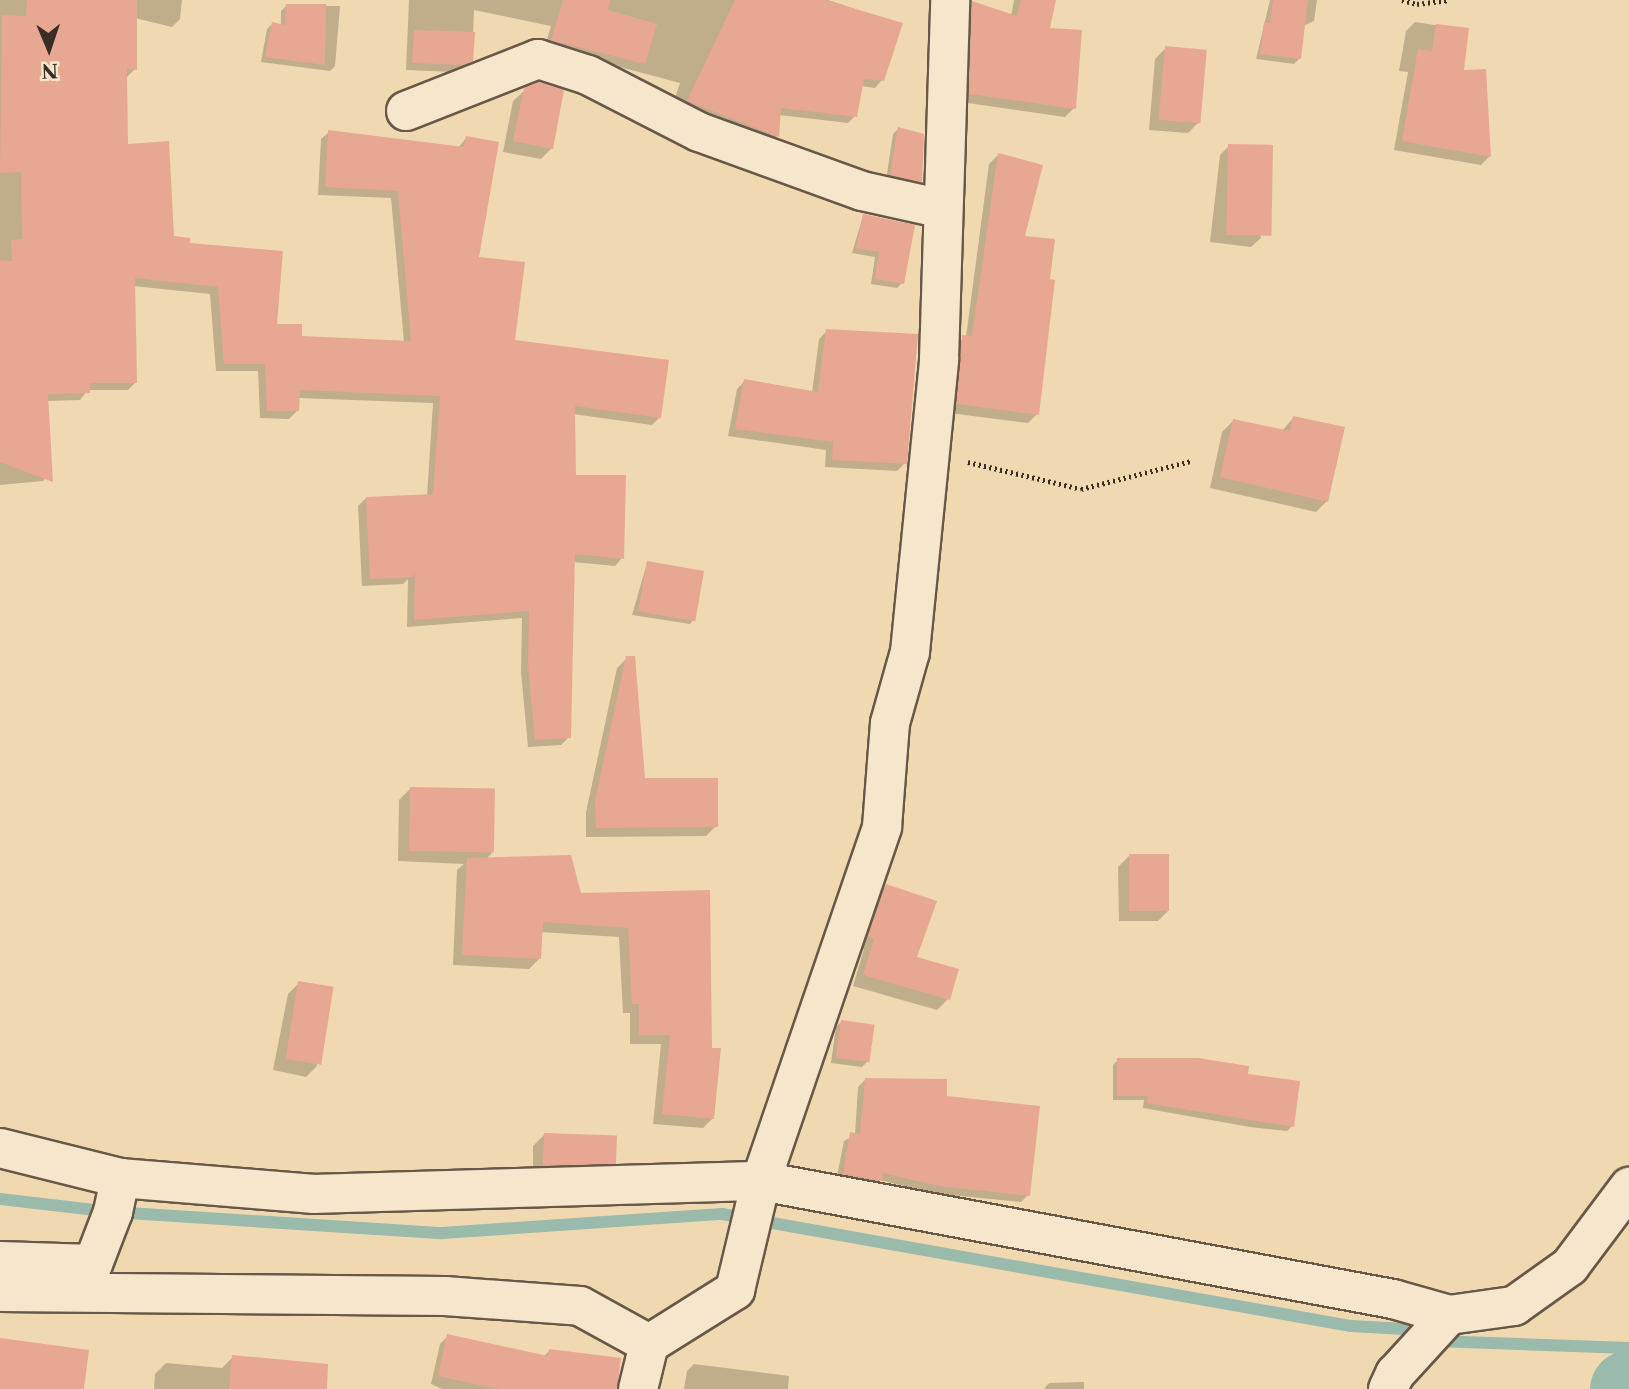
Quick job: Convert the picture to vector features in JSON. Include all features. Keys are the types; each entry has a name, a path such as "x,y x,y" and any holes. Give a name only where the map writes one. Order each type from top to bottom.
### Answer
{"street":[{"path":"638,1389 649,1344 735,1290 761,1181 882,827 890,723 910,652 939,359 950,0"},
{"path":"406,111 538,59 589,75 699,132 862,191 943,209"},
{"path":"0,1148 120,1178 314,1194 761,1181 1393,1298 1449,1315 1514,1306 1570,1266 1629,1187"},
{"path":"0,1261 93,1264 113,1212 120,1178"},
{"path":"0,1292 445,1296 580,1306 649,1344"},
{"path":"1391,1381 1449,1315"}],"path":[{"path":"1402,0 1417,4 1450,0"},
{"path":"930,453 1081,489 1191,461"}],"building":[{"path":"27,0 137,0 137,70 127,69 128,144 169,141 174,236 190,238 190,243 283,251 277,324 302,324 302,336 411,341 398,191 325,187 328,130 464,147 466,136 499,142 479,257 525,262 515,340 669,360 661,418 575,406 576,475 626,475 624,559 575,554 571,738 535,740 528,664 529,611 414,620 415,571 413,577 370,579 366,497 433,494 440,396 300,390 299,411 267,411 265,364 224,364 218,287 135,278 137,383 90,383 90,393 48,394 53,482 0,462 0,260 12,261 11,240 22,239 21,172 0,173 2,15 26,16"},
{"path":"563,0 610,0 608,10 657,24 645,64 551,40"},
{"path":"735,0 825,0 903,23 884,81 864,79 857,117 781,108 779,137 687,101"},
{"path":"1021,0 1056,0 1050,28 1082,30 1076,109 969,94 972,1 1017,16"},
{"path":"1273,0 1308,0 1301,59 1260,54 1264,22 1270,23"},
{"path":"286,4 326,4 325,65 265,57 272,22 285,25"},
{"path":"1436,24 1469,28 1464,70 1486,69 1491,157 1402,141 1418,49 1432,51"},
{"path":"414,30 475,32 473,61 462,65 412,63"},
{"path":"1165,46 1207,50 1200,123 1159,120"},
{"path":"539,82 564,90 553,149 513,141 524,88"},
{"path":"898,127 924,134 922,182 890,175"},
{"path":"1228,144 1273,145 1271,236 1226,235"},
{"path":"998,153 1043,165 1025,236 1055,239 1050,279 1055,280 1039,415 956,404 962,335 972,336"},
{"path":"863,214 915,225 904,284 875,279 879,252 856,248"},
{"path":"826,329 918,334 907,464 832,460 833,442 735,429 744,379 818,392"},
{"path":"1293,416 1345,427 1328,502 1220,477 1233,419 1290,431"},
{"path":"647,561 704,571 695,621 638,611"},
{"path":"626,656 635,656 645,778 718,778 718,827 596,828 595,801"},
{"path":"410,787 495,788 494,852 409,851"},
{"path":"1129,854 1169,854 1169,911 1129,911"},
{"path":"571,855 581,893 710,890 712,1048 721,1048 714,1119 662,1114 670,1035 639,1035 639,1004 632,1004 628,928 543,922 541,959 462,955 467,858"},
{"path":"886,884 937,901 917,957 959,969 950,1000 863,975 874,939 868,936"},
{"path":"298,981 334,987 321,1065 286,1059"},
{"path":"841,1020 875,1025 869,1062 836,1058"},
{"path":"1117,1058 1198,1058 1249,1066 1248,1074 1300,1081 1294,1127 1147,1103 1148,1096 1117,1096"},
{"path":"865,1078 947,1079 947,1096 1040,1106 1030,1196 939,1186 883,1173 882,1181 843,1174 850,1132 860,1134"},
{"path":"544,1133 617,1136 616,1168 543,1165"},
{"path":"447,1334 548,1356 549,1349 621,1358 617,1389 498,1389 438,1376"},
{"path":"0,1338 89,1350 84,1389 0,1389"},
{"path":"232,1355 328,1364 327,1389 229,1389"}],"waterway":[{"path":"0,1199 113,1212 442,1233 722,1214 1351,1326 1405,1329 1435,1341 1629,1348"}]}
